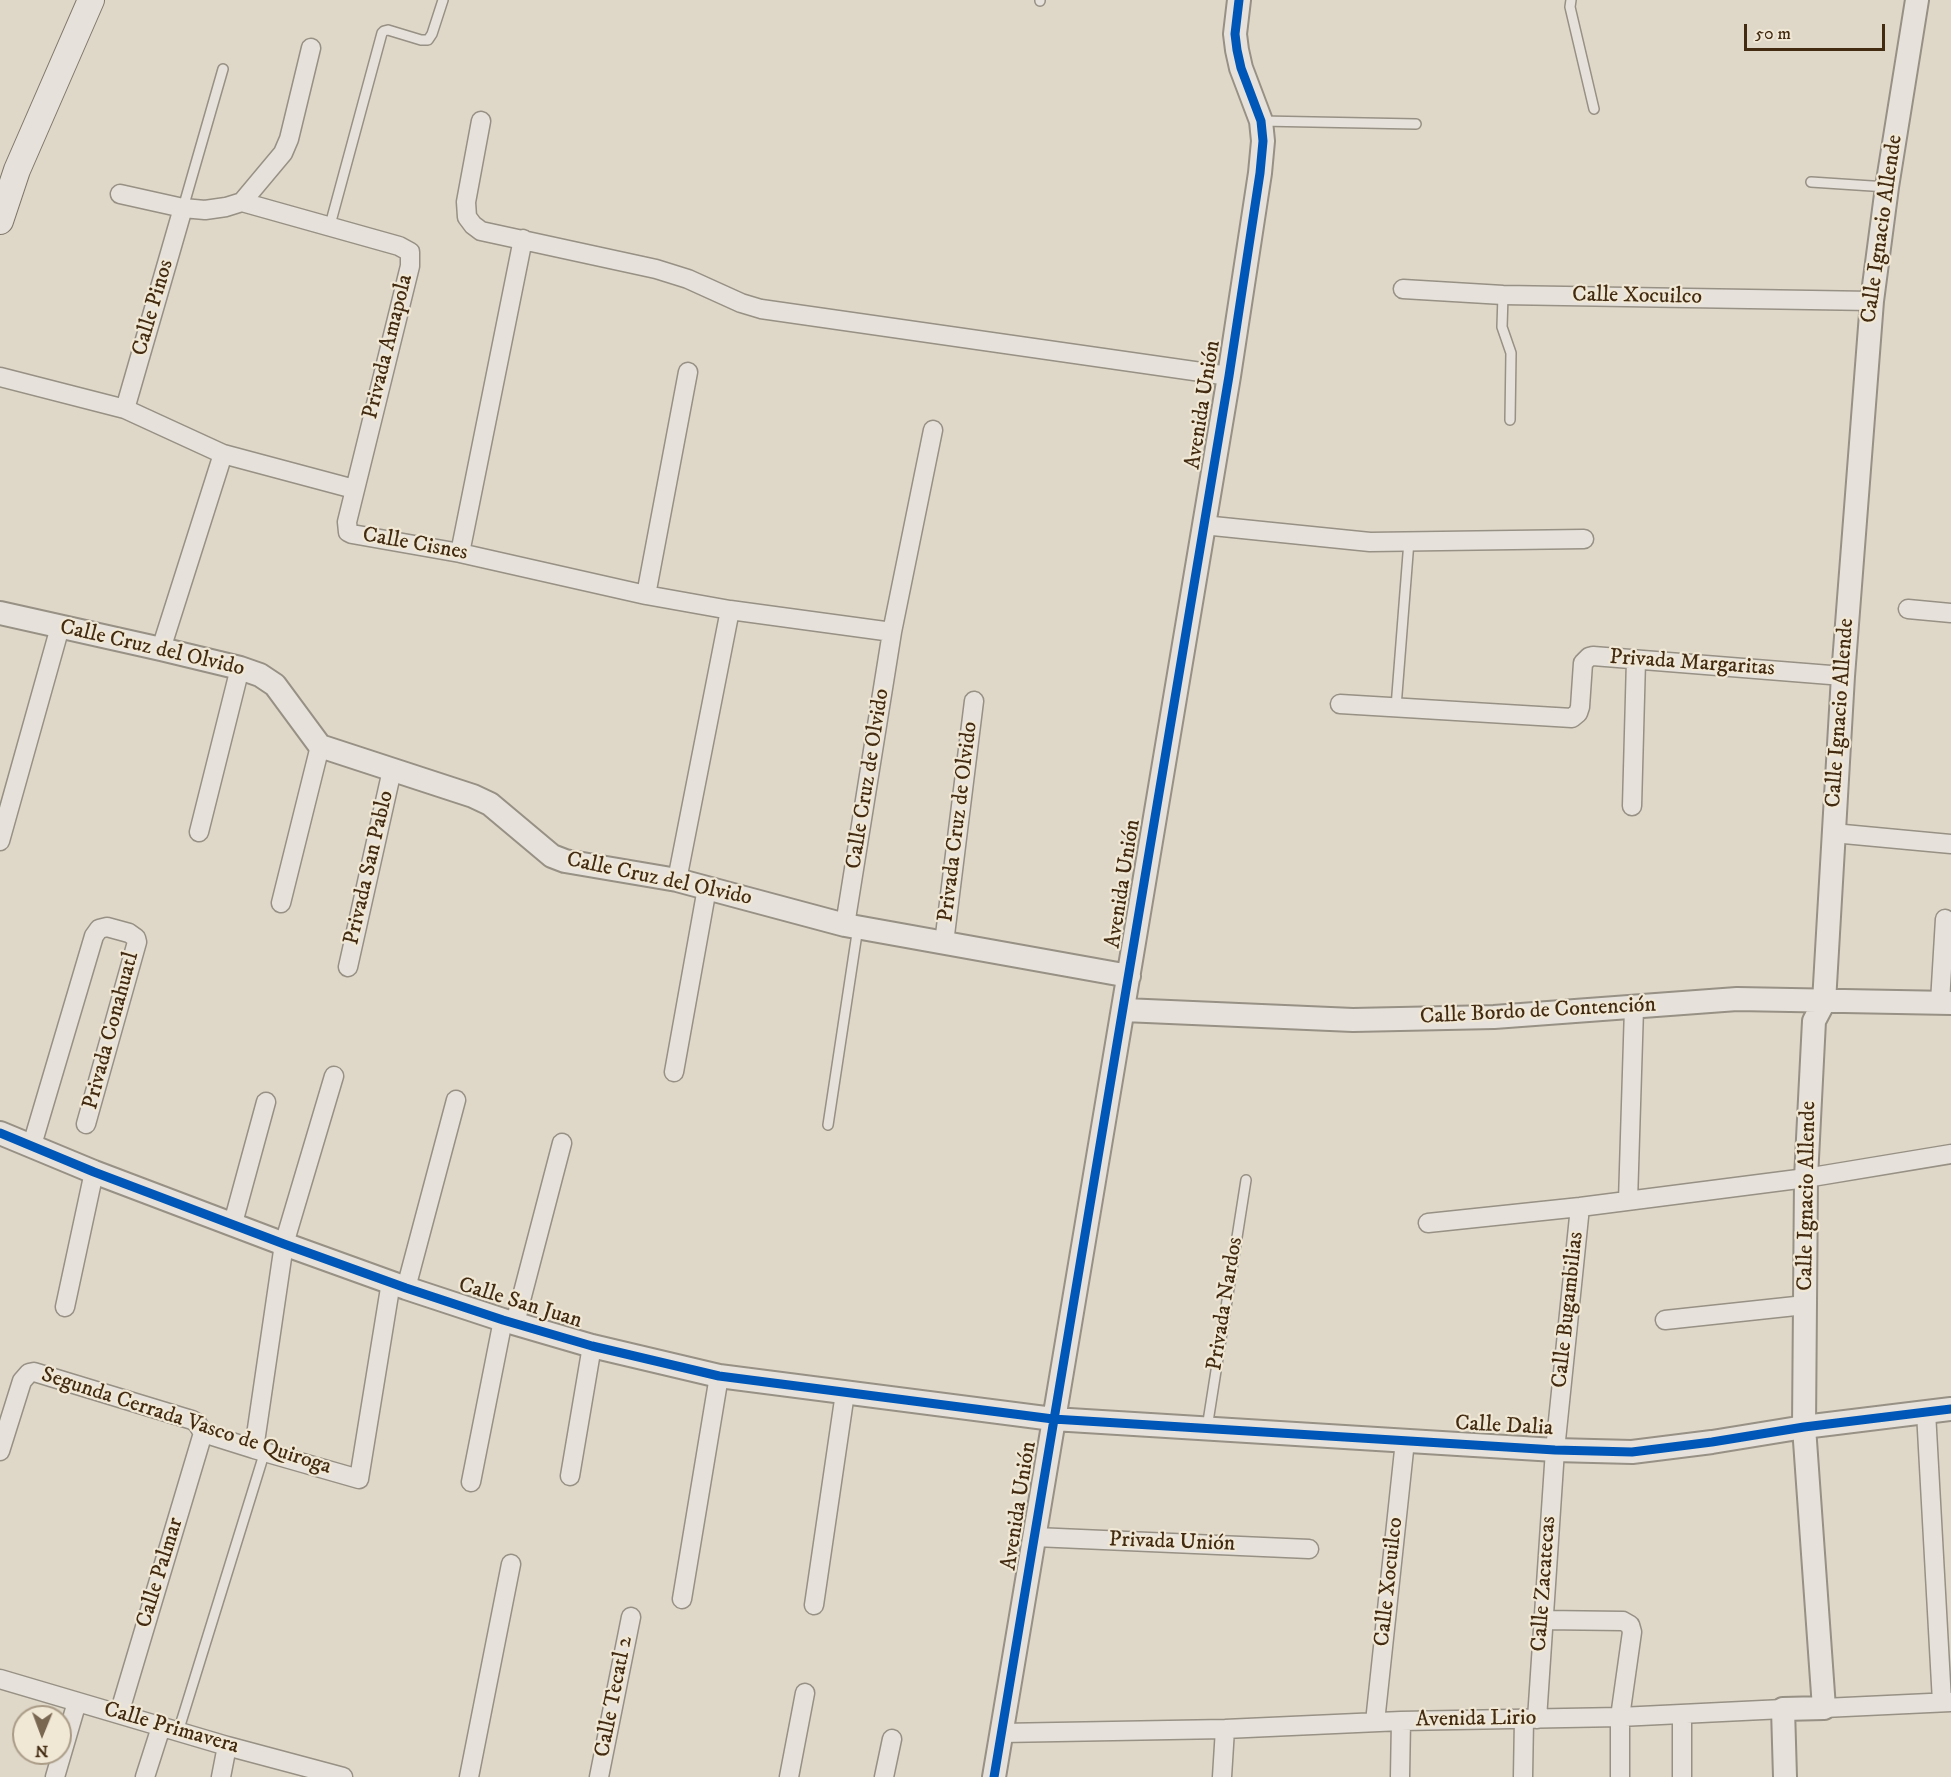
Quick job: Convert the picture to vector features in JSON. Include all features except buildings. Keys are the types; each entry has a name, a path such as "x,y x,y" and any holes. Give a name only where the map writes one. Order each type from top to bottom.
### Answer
{"main road":[{"path":"0,221 9,167 91,0"}],"street":[{"name":"Avenida Unión","path":"994,1777 1124,1010 1229,376 1260,172 1263,141 1261,121 1236,50 1235,34 1239,0"},
{"name":"Calle Ignacio Allende","path":"1804,1427 1806,1178 1814,1021 1824,1002 1843,676 1872,301 1887,187 1917,0"},
{"path":"242,202 283,153 289,139 311,48"},
{"path":"481,121 466,202 467,217 481,231 656,269 688,279 741,303 761,309 1229,376"},
{"path":"120,194 183,208 204,210 242,202 330,225"},
{"name":"Calle Pinos","path":"124,409 183,208"},
{"name":"Privada Amapola","path":"330,225 405,248 410,252 354,489"},
{"path":"460,553 523,239"},
{"name":"Calle Xocuilco","path":"1403,289 1503,295 1872,301"},
{"path":"646,595 688,372"},
{"path":"0,377 124,409 223,454 354,489"},
{"name":"Calle Cruz de Olvido","path":"851,926 892,632 933,430"},
{"path":"161,649 223,454"},
{"name":"Calle Cisnes","path":"354,489 347,522 348,532 352,534 460,553 646,595 730,610 892,632"},
{"path":"1203,525 1370,542 1584,539"},
{"path":"1908,609 1951,613"},
{"path":"677,880 730,610"},
{"name":"Calle Cruz del Olvido","path":"0,613 161,649 260,675 275,685 320,746 473,796 490,804 552,856 565,861 677,880 851,926 1129,976"},
{"path":"0,841 60,627"},
{"name":"Privada Margaritas","path":"1340,704 1572,718 1578,713 1580,707 1582,668 1585,659 1593,657 1843,676"},
{"path":"1632,806 1636,660"},
{"path":"199,832 240,668"},
{"name":"Privada Cruz de Olvido","path":"944,943 974,701"},
{"path":"281,903 320,746"},
{"name":"Privada San Pablo","path":"348,967 392,770"},
{"path":"1833,833 1951,844"},
{"path":"674,1072 707,888"},
{"path":"1945,919 1946,1002"},
{"name":"Privada Conahuatl","path":"32,1145 94,936 99,929 107,927 129,933 136,938 136,946 86,1124"},
{"name":"Calle Bordo de Contención","path":"1124,1010 1353,1020 1494,1017 1737,999 1946,1002"},
{"path":"1628,1201 1634,1008"},
{"path":"260,1450 284,1244 334,1076"},
{"path":"399,1285 456,1100"},
{"path":"233,1223 266,1102"},
{"name":"Calle San Juan","path":"0,1133 94,1172 284,1244 509,1322 592,1346 719,1376 1053,1419"},
{"path":"471,1482 509,1322 562,1143"},
{"path":"1428,1223 1580,1207 1806,1178 1951,1154"},
{"path":"65,1307 94,1172"},
{"name":"Calle Bugambilias","path":"1555,1450 1580,1207"},
{"name":"Segunda Cerrada Vasco de Quiroga","path":"0,1451 22,1382 29,1372 40,1373 192,1420 203,1432 359,1479 399,1285"},
{"path":"1665,1320 1805,1305"},
{"path":"570,1476 592,1346"},
{"path":"682,1599 719,1376"},
{"path":"814,1605 845,1393"},
{"name":"Calle Dalia","path":"1053,1419 1555,1450 1632,1452 1951,1409"},
{"path":"1926,1412 1947,1702"},
{"path":"1804,1427 1824,1708"},
{"name":"Calle Palmar","path":"119,1714 203,1432"},
{"name":"Calle Xocuilco","path":"1375,1722 1405,1441"},
{"name":"Calle Zacatecas","path":"1523,1777 1542,1620 1555,1450"},
{"name":"Privada Unión","path":"1035,1537 1309,1549"},
{"path":"469,1777 511,1564"},
{"name":"Calle Tecatl 2","path":"599,1777 631,1617"},
{"path":"1542,1620 1623,1621 1630,1625 1632,1632 1620,1717 1620,1777"},
{"name":"Calle Primavera","path":"0,1679 227,1746 343,1777"},
{"path":"789,1777 805,1693"},
{"path":"55,1777 77,1702"},
{"name":"Avenida Lirio","path":"1001,1732 1225,1729 1401,1721 1620,1717 1947,1702"},
{"path":"1783,1709 1785,1777"},
{"path":"1682,1714 1682,1777"},
{"path":"1400,1777 1401,1721"},
{"path":"145,1777 170,1729"},
{"path":"1222,1777 1225,1729"},
{"path":"884,1777 892,1739"},
{"path":"221,1777 227,1746"}],"lane":[{"path":"330,225 382,33 388,30 428,40 443,0"},
{"path":"1571,0 1569,7 1594,109"},
{"path":"183,208 223,69"},
{"path":"1261,121 1416,124"},
{"path":"1811,182 1887,187"},
{"path":"1503,295 1502,327 1511,353 1510,420"},
{"path":"1396,707 1409,541"},
{"path":"828,1125 851,926"},
{"name":"Privada Nardos","path":"1207,1428 1246,1180"},
{"path":"170,1729 260,1450"}],"cycle path":[{"path":"994,1777 1229,376 1260,173 1263,141 1261,121 1241,68 1235,34 1239,0"},
{"path":"0,1133 94,1172 406,1288 592,1346 719,1376 1053,1419 1555,1450 1632,1452 1951,1409"}]}
